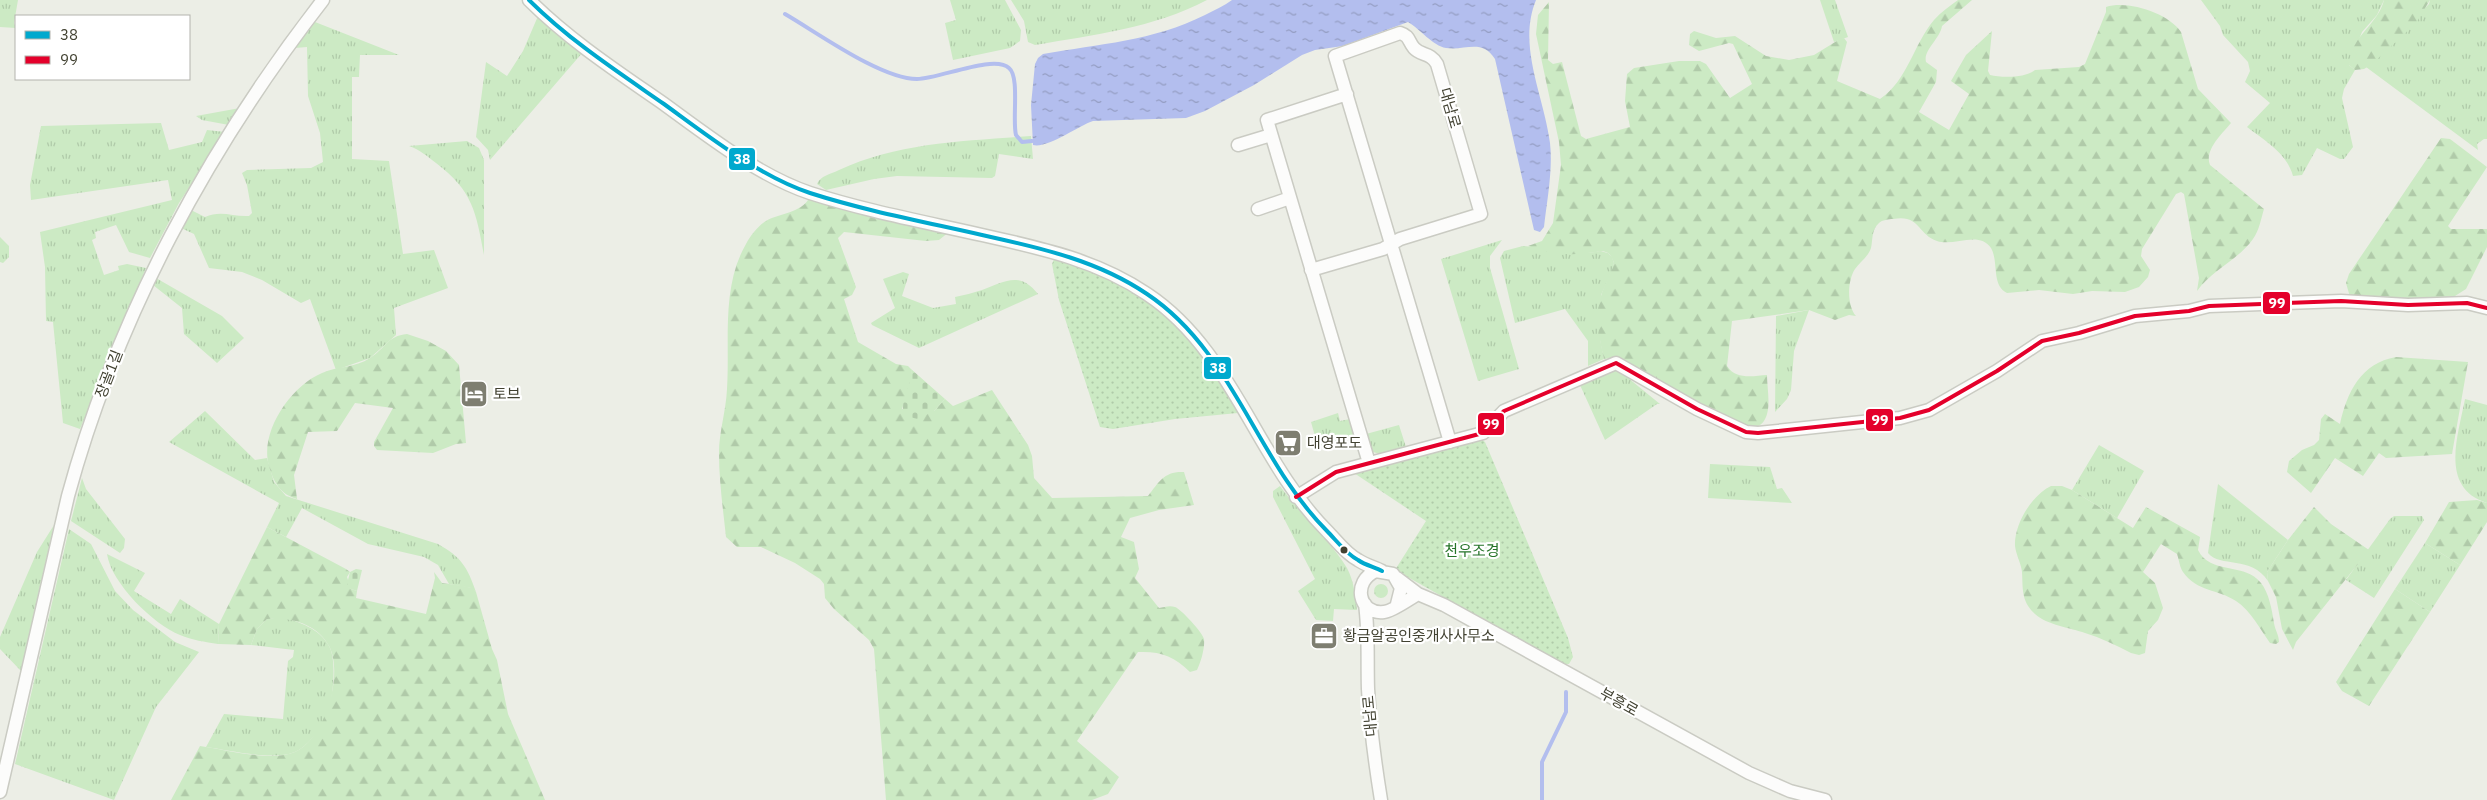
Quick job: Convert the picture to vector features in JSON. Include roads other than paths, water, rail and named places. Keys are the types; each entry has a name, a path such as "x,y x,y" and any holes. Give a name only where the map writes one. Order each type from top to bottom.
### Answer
{"street":[{"name":"장골1길","path":"0,792 68,496 80,453 119,348 181,215 266,80 323,0"},
{"path":"528,0 580,44 707,135 780,179 807,192 850,204 1063,255 1109,272 1144,292 1176,316 1199,341 1296,496 1315,519 1356,560 1397,578 1402,588 1392,608 1369,632"},
{"name":"대남로","path":"1311,270 1383,249 1392,244 1400,239 1481,214 1437,64 1428,53 1416,50 1408,36 1400,33 1336,56 1392,244 1450,442"},
{"path":"1347,94 1267,120 1369,463"},
{"path":"1238,145 1271,134"},
{"path":"1258,209 1290,198"},
{"path":"1296,496 1336,472 1483,433 1490,428 1504,411 1616,362 1697,409 1746,432 1758,433 1900,418 1918,414 1997,371 2042,341 2078,333 2135,316 2189,311 2209,306 2341,301 2408,305 2467,303 2487,308"},
{"path":"1356,560 1361,588"},
{"path":"1382,571 1371,573 1363,582 1361,588 1360,594 1365,604 1375,611 1392,608 1418,594"},
{"name":"부흥로","path":"1397,578 1418,594 1444,605 1749,773 1790,791 1825,800"},
{"name":"대남로","path":"1365,604 1369,632 1370,724 1381,800"}],"water":[{"path":"1232,0 1536,0 1531,17 1530,53 1547,125 1551,153 1544,227 1540,232 1534,230 1495,59 1485,49 1479,47 1441,47 1408,22 1343,46 1315,50 1302,55 1254,85 1205,111 1186,118 1093,121 1046,144 1033,145 1031,105 1035,64 1043,54 1166,31 1205,15"}],"waterway":[{"path":"785,14 850,54 886,72 902,77 927,78 979,65 1002,64 1009,68 1014,80 1016,135 1022,142 1032,141"},
{"path":"1542,800 1542,762 1566,712 1566,692"}],"place":[{"name":"토브","path":"474,394"},
{"name":"대영포도","path":"1288,443"},
{"name":"황금알공인중개사사무소","path":"1324,636"}],"park label":[{"name":"천우조경","path":"1472,551"}]}
